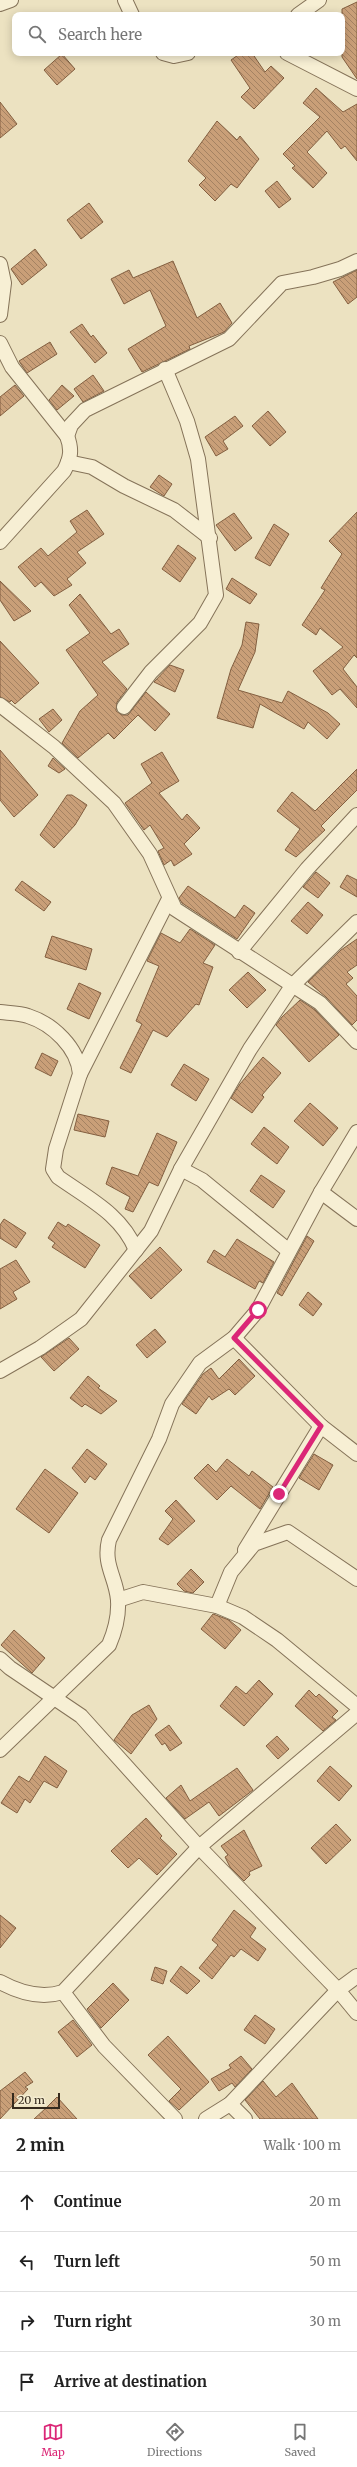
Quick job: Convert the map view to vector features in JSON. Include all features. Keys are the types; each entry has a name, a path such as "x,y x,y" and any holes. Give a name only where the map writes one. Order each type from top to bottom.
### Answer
{"street":[{"path":"0,4 11,0"},
{"path":"125,0 131,12"},
{"path":"302,12 319,0"},
{"path":"293,56 357,89"},
{"path":"67,436 75,420 85,410 235,335 282,283 326,273 357,261"},
{"path":"0,264 4,283 0,315"},
{"path":"0,343 12,367 67,436 71,447 68,462 64,470 0,542"},
{"path":"124,707 160,662 200,623 213,602 216,586 198,459 188,421 165,369"},
{"path":"68,462 92,467 124,486 174,510 210,538"},
{"path":"0,705 54,747 114,803 150,854 162,878 169,899 182,916 320,1003 356,1037"},
{"path":"239,952 307,869 357,815"},
{"path":"136,1250 131,1237 114,1216 58,1178 53,1169 56,1149 80,1074 169,899"},
{"path":"0,1371 40,1348 82,1319 151,1231 181,1169 250,1049 292,986 357,922"},
{"path":"0,1012 28,1016 52,1027 73,1054 79,1065 80,1074"},
{"path":"0,1750 109,1645 117,1628 118,1600 106,1554 109,1540 159,1440 172,1404 200,1363 234,1338 258,1310 321,1192 357,1132"},
{"path":"181,1169 202,1180 289,1251"},
{"path":"321,1192 357,1219"},
{"path":"234,1338 321,1426 357,1454"},
{"path":"217,1606 231,1572 321,1426"},
{"path":"231,1572 254,1544 288,1532 357,1578"},
{"path":"0,1982 15,1990 49,1997 63,1992 199,1847 357,1707 277,1640 243,1617 217,1606 143,1592 118,1600"},
{"path":"0,1659 81,1716 199,1847 338,1990 357,2013"},
{"path":"206,2119 230,2104 338,1990 357,1976"},
{"path":"63,1992 104,2046 174,2119"},
{"path":"230,2104 245,2119"}],"building":[{"path":"357,2 357,79 342,57 345,56 345,12 342,12 342,9"},
{"path":"60,56 64,56 75,69 57,85 44,70"},
{"path":"237,56 254,56 265,72 271,66 284,78 254,109 241,97 250,88 231,60"},
{"path":"316,88 343,112 357,104 357,161 345,146 341,149 327,131 307,152 327,173 313,188 292,168 295,166 283,154 320,117 303,103"},
{"path":"0,102 17,124 0,138"},
{"path":"217,121 237,140 240,136 259,159 237,188 231,184 215,201 199,185 206,178 188,161"},
{"path":"277,181 291,199 279,208 265,191"},
{"path":"89,203 103,222 81,239 67,220"},
{"path":"35,249 47,265 22,285 11,269"},
{"path":"173,261 197,318 220,303 232,323 224,332 189,346 190,349 142,372 128,349 166,326 150,290 124,304 111,279 129,270 133,278"},
{"path":"357,270 357,297 348,304 333,282"},
{"path":"82,324 91,337 93,335 107,353 95,363 70,332"},
{"path":"50,342 57,354 27,373 19,361"},
{"path":"93,375 104,391 83,402 74,389"},
{"path":"15,385 24,396 0,416 0,397"},
{"path":"62,385 74,396 57,410 49,400"},
{"path":"268,411 286,432 270,446 252,426"},
{"path":"235,416 243,426 223,441 228,449 216,456 205,437"},
{"path":"159,475 172,484 164,496 150,487"},
{"path":"87,510 104,534 77,552 86,563 67,579 72,585 54,596 41,582 35,587 18,567 41,548 48,556 77,532 70,521"},
{"path":"357,512 357,658 354,655 343,669 357,687 357,708 340,689 332,695 313,671 343,647 320,628 316,635 302,625 325,590 321,588 342,554 329,541"},
{"path":"234,513 252,538 235,551 216,525"},
{"path":"274,524 289,534 270,566 255,558"},
{"path":"178,545 196,558 180,582 162,569"},
{"path":"232,578 257,594 250,604 226,589"},
{"path":"0,581 31,611 14,621 0,600"},
{"path":"80,594 111,634 119,629 129,644 102,662 127,689 117,702 116,711 122,715 128,715 146,692 170,714 155,731 138,715 114,739 108,733 78,758 62,743 80,711 98,695 66,650 90,633 69,605"},
{"path":"246,622 259,624 255,652 238,690 282,703 288,691 328,713 340,724 327,739 308,722 304,729 260,704 253,728 217,718 231,669 242,645"},
{"path":"0,641 39,683 15,704 11,700 10,702 0,697"},
{"path":"170,665 184,670 175,692 154,682"},
{"path":"53,709 62,720 49,732 39,719"},
{"path":"0,750 38,795 14,817 0,800"},
{"path":"162,752 179,781 159,793 182,820 187,814 200,828 184,844 192,854 174,866 171,860 164,865 158,851 164,848 150,825 144,830 125,803 152,783 141,764"},
{"path":"53,758 65,769 59,773 48,766"},
{"path":"357,769 357,790 321,826 325,830 296,857 285,850 300,829 277,811 292,792 315,811"},
{"path":"67,795 72,795 87,805 75,825 54,848 40,835"},
{"path":"316,872 330,883 318,898 303,887"},
{"path":"347,875 357,880 357,897 340,887"},
{"path":"22,881 51,902 44,911 15,890"},
{"path":"188,886 235,918 244,905 255,913 237,939 182,903 179,898"},
{"path":"308,902 323,915 307,934 291,921"},
{"path":"190,929 215,945 203,963 213,967 199,1005 196,1004 167,1037 153,1030 131,1073 120,1068 142,1024 136,1021 159,966 147,961 161,933 180,943"},
{"path":"52,936 92,949 86,970 45,957"},
{"path":"357,939 357,965 347,972 353,978 346,984 357,996 357,1020 352,1025 326,997 308,982 341,950"},
{"path":"248,972 266,990 247,1008 229,990"},
{"path":"79,983 101,993 89,1019 67,1009"},
{"path":"300,1000 315,1010 339,1035 309,1062 276,1025 282,1017"},
{"path":"42,1053 58,1061 51,1076 35,1068"},
{"path":"263,1057 281,1073 262,1095 264,1097 252,1113 231,1098 240,1084"},
{"path":"184,1064 209,1079 196,1101 171,1085"},
{"path":"310,1103 338,1128 323,1146 294,1121"},
{"path":"78,1114 109,1121 105,1137 74,1130"},
{"path":"264,1127 289,1147 277,1164 251,1144"},
{"path":"157,1133 177,1142 158,1186 149,1182 133,1212 125,1209 130,1197 106,1184 112,1167 138,1176"},
{"path":"261,1175 285,1191 273,1208 250,1191"},
{"path":"4,1219 26,1233 16,1248 0,1238 0,1225"},
{"path":"58,1222 66,1227 68,1224 100,1245 85,1268 52,1247 55,1243 48,1238"},
{"path":"307,1236 314,1241 282,1296 277,1293"},
{"path":"237,1239 274,1262 263,1283 259,1281 255,1289 207,1262 214,1250 225,1257"},
{"path":"160,1247 182,1270 151,1299 129,1276"},
{"path":"16,1260 30,1282 13,1292 17,1299 0,1309 0,1269"},
{"path":"308,1292 322,1304 313,1316 299,1305"},
{"path":"155,1329 166,1342 147,1358 136,1345"},
{"path":"69,1338 79,1349 54,1371 41,1357"},
{"path":"239,1359 255,1376 235,1395 229,1389 212,1400 209,1396 196,1414 182,1404 203,1374 211,1368 219,1379"},
{"path":"88,1376 100,1386 98,1388 117,1401 101,1414 85,1404 82,1407 70,1398"},
{"path":"87,1449 107,1464 95,1480 90,1476 85,1483 72,1468"},
{"path":"314,1454 333,1465 319,1490 299,1478"},
{"path":"227,1459 249,1476 252,1471 273,1487 260,1509 231,1486 217,1500 194,1478 208,1464 216,1472"},
{"path":"45,1469 78,1493 49,1533 16,1509"},
{"path":"176,1500 195,1521 168,1545 159,1539 173,1519 165,1511"},
{"path":"191,1569 204,1582 193,1593 184,1591 177,1584"},
{"path":"213,1614 229,1620 241,1630 225,1649 201,1629"},
{"path":"14,1630 45,1658 32,1673 1,1645"},
{"path":"259,1680 273,1694 244,1726 220,1706 236,1686 246,1694"},
{"path":"309,1690 316,1697 319,1694 338,1711 332,1717 336,1720 323,1731 295,1706"},
{"path":"149,1705 157,1719 131,1754 114,1740 132,1715"},
{"path":"169,1725 182,1743 170,1751 165,1743 162,1745 155,1735"},
{"path":"277,1736 289,1749 278,1759 266,1746"},
{"path":"45,1756 67,1771 57,1788 44,1781 30,1803 25,1799 17,1813 1,1803 19,1776 29,1782"},
{"path":"330,1766 352,1786 339,1801 317,1781"},
{"path":"237,1768 253,1790 219,1816 209,1802 185,1819 166,1798 181,1785 190,1801"},
{"path":"146,1818 162,1836 160,1838 177,1854 157,1875 139,1858 128,1868 111,1851"},
{"path":"336,1824 351,1840 326,1864 311,1848"},
{"path":"244,1830 262,1866 249,1872 250,1875 244,1881 230,1867 225,1857 228,1855 221,1846"},
{"path":"234,1910 256,1928 250,1937 266,1949 258,1961 241,1949 234,1957 231,1955 212,1979 199,1968 218,1945 212,1940"},
{"path":"0,1915 16,1928 0,1948"},
{"path":"181,1966 200,1981 187,1994 170,1981"},
{"path":"155,1967 167,1971 163,1984 151,1980"},
{"path":"113,1983 129,2000 101,2028 87,2009"},
{"path":"255,2015 275,2029 265,2044 244,2030"},
{"path":"73,2020 92,2045 77,2057 58,2032"},
{"path":"168,2036 209,2082 179,2110 169,2101 181,2089 148,2055"},
{"path":"241,2056 252,2069 235,2087 232,2083 219,2091 211,2079 231,2068 229,2065"},
{"path":"25,2072 33,2082 25,2087 28,2089 0,2119 0,2091"},
{"path":"263,2081 276,2097 292,2083 318,2119 260,2119 245,2100"},
{"path":"57,2097 77,2119 34,2119 46,2108"}],"route":[{"path":"258,1310 234,1338 321,1426 279,1494"}]}
